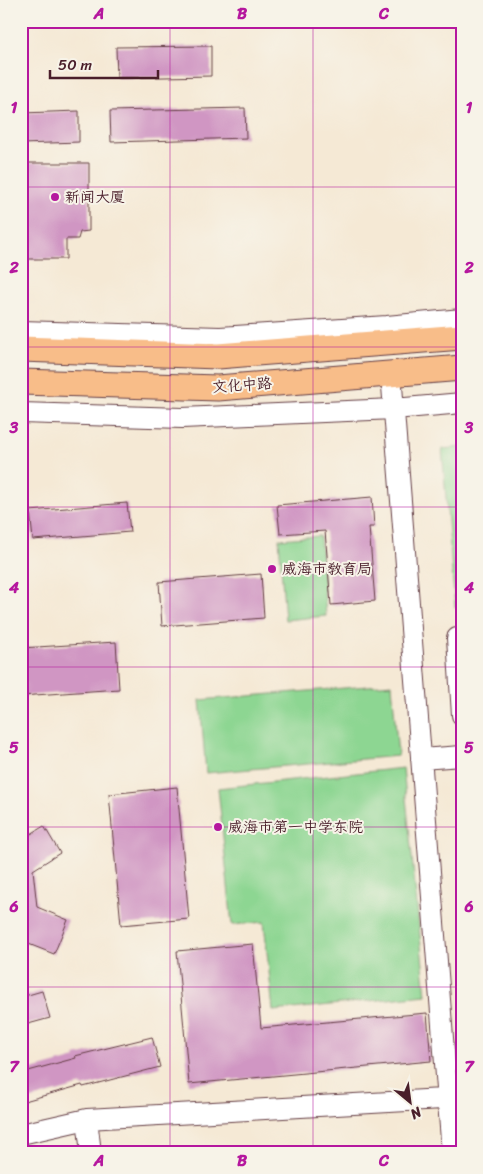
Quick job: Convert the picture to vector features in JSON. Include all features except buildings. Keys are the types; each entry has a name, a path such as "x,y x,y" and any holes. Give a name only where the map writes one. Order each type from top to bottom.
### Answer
{"main road":[{"name":"文化中路","path":"21,349 218,356 462,337"},
{"name":"文化中路","path":"21,382 218,388 462,368"}],"street":[{"path":"21,331 220,337 377,327 462,319"},
{"path":"391,373 421,759 453,1060 455,1099 452,1153"},
{"path":"21,413 182,418 394,409 462,403"},
{"path":"462,638 457,638 462,714"},
{"path":"421,759 462,756"},
{"path":"21,1134 87,1119 455,1099"},
{"path":"87,1119 90,1153"}],"green space":[{"path":"462,447 462,606 455,607 442,449"},
{"path":"320,536 326,616 285,620 279,539"},
{"path":"392,684 398,756 206,773 200,700"},
{"path":"403,768 426,995 273,1011 264,922 232,925 218,788"}],"place":[{"name":"新闻大厦","path":"55,197"},
{"name":"威海市教育局","path":"272,569"},
{"name":"威海市第一中学东院","path":"218,827"}]}
